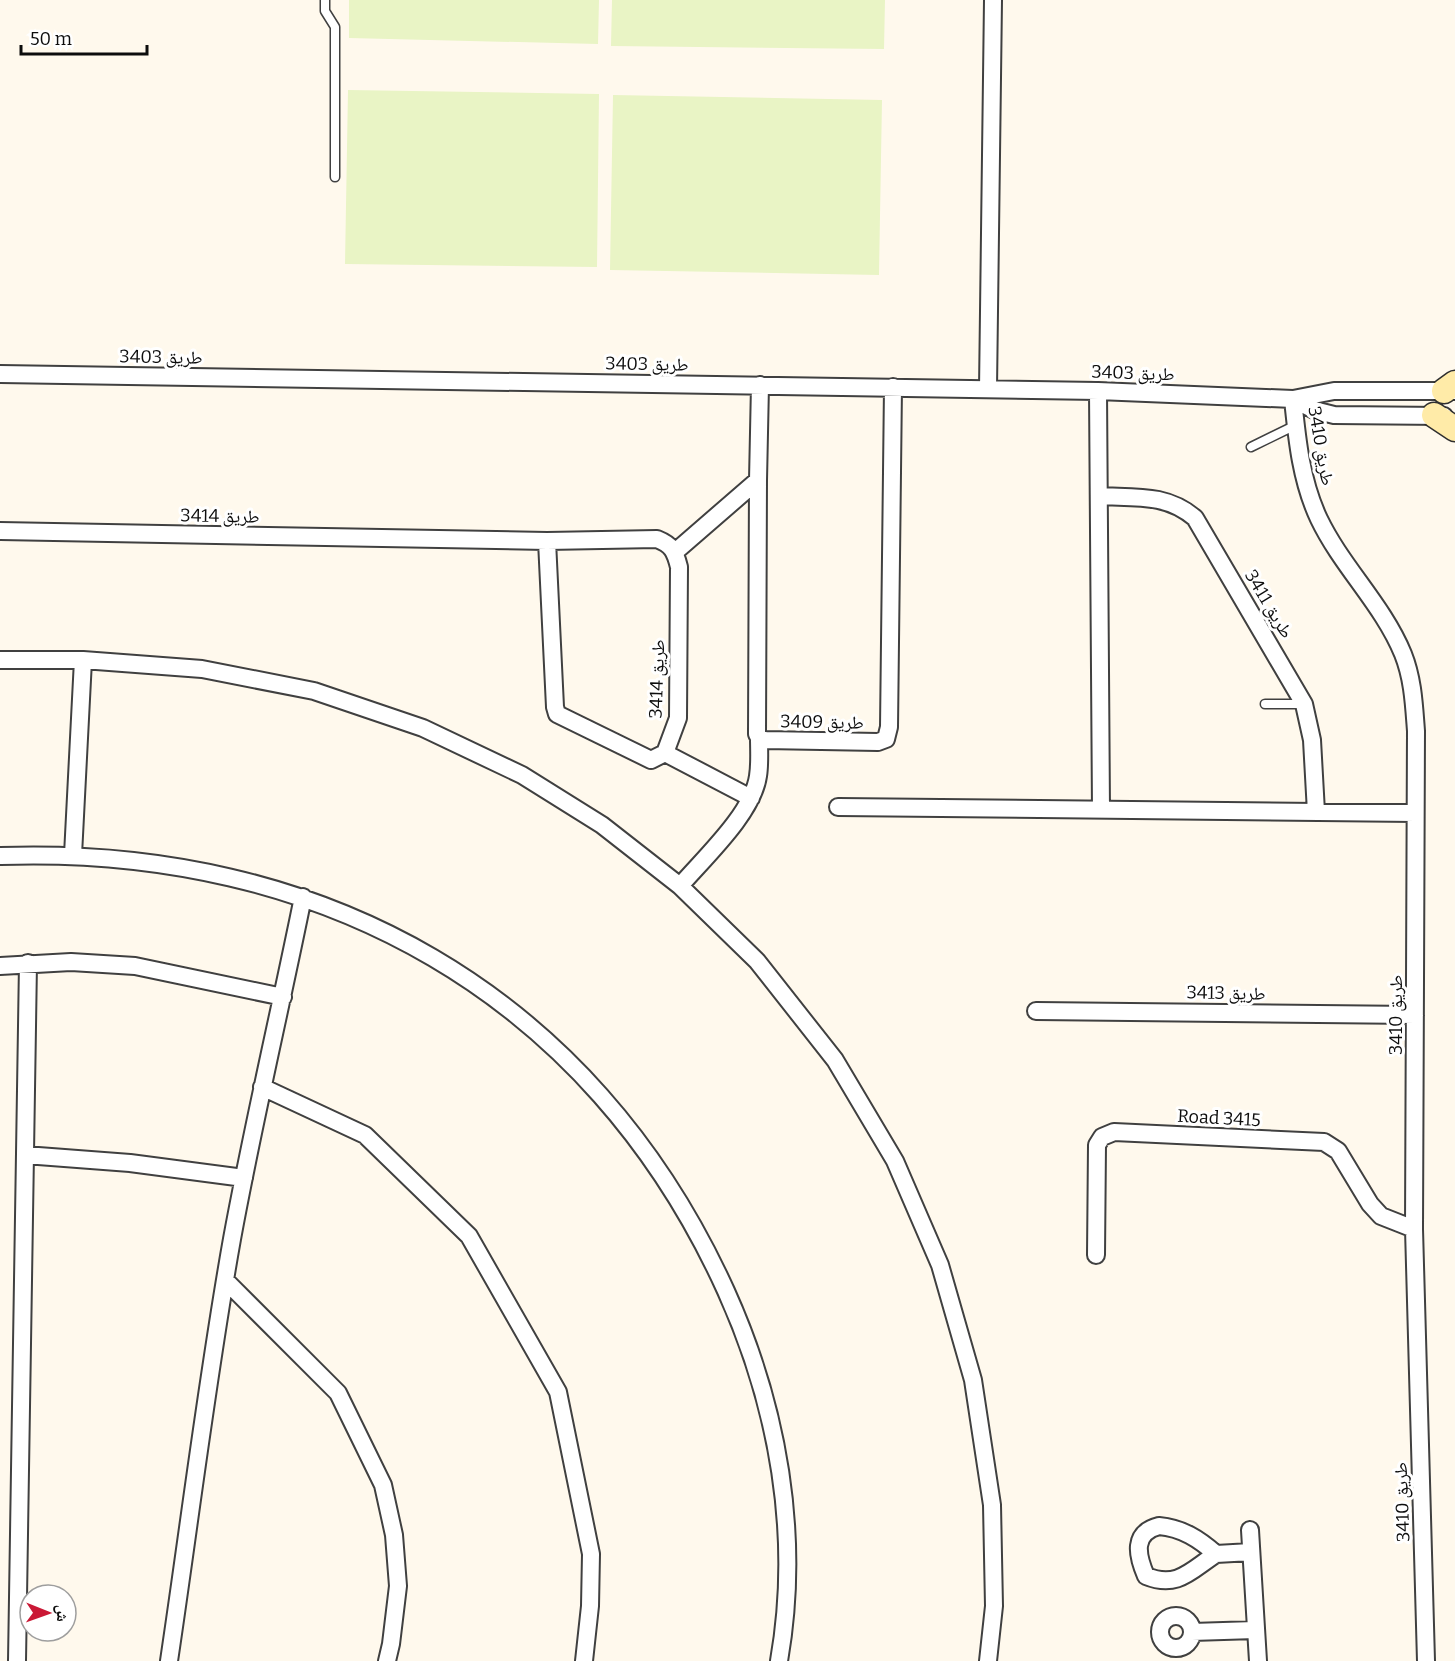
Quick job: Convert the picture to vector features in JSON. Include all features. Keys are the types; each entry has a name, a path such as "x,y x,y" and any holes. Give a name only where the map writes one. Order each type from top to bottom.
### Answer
{"main road":[{"path":"1444,416 1455,429"}],"street":[{"path":"988,389 993,0"},
{"name":"طريق 3403","path":"0,374 893,387 1098,391 1293,399 1334,391 1451,388"},
{"name":"طريق 3409","path":"760,385 756,728 759,738 878,742 886,739 889,727 893,387"},
{"path":"1098,391 1101,810"},
{"name":"طريق 3403","path":"1293,399 1314,410 1334,415 1444,416"},
{"name":"طريق 3410","path":"1293,399 1307,486 1320,520 1392,631 1404,656 1414,700 1416,731 1414,1229 1426,1661"},
{"path":"675,552 758,480"},
{"name":"طريق 3411","path":"1099,496 1169,501 1183,508 1195,518 1304,704 1312,740 1316,812"},
{"name":"طريق 3414","path":"0,531 547,541 657,539 670,544 679,567 678,718 665,753"},
{"path":"547,541 557,714 651,760 665,753 752,798"},
{"path":"0,660 83,660 202,669 314,691 423,728 522,775 602,825 680,886 757,962 835,1060 895,1161 940,1265 973,1380 992,1505 994,1606 988,1661"},
{"path":"73,855 83,660"},
{"path":"680,886 742,814 752,798 758,777 759,738"},
{"path":"838,807 1415,813"},
{"path":"0,856 73,855 183,866 303,897 418,948 493,996 544,1038 592,1085 621,1119 667,1182 706,1250 738,1318 758,1374 771,1420 782,1483 786,1527 786,1609 780,1661"},
{"path":"169,1661 225,1280 262,1087 303,897"},
{"path":"0,966 71,962 135,966 283,997"},
{"path":"17,1661 28,963"},
{"name":"طريق 3413","path":"1036,1011 1415,1015"},
{"path":"262,1087 365,1135 469,1236 558,1392 591,1554 590,1606 584,1661"},
{"name":"Road 3415","path":"1096,1255 1097,1145 1102,1137 1114,1132 1324,1142 1338,1151 1370,1204 1381,1216 1414,1229"},
{"path":"25,1155 130,1163 244,1178"},
{"path":"225,1280 338,1393 383,1485 394,1535 398,1586 387,1661"},
{"path":"1250,1530 1258,1661"},
{"path":"1216,1554 1251,1552"},
{"path":"1192,1632 1255,1630"}],"lane":[{"path":"325,0 325,11 335,27 335,177"},
{"path":"1251,447 1296,425"},
{"path":"1265,704 1304,704"}],"green space":[{"path":"349,0 599,0 598,44 349,38"},
{"path":"612,0 885,0 884,49 611,46"},
{"path":"348,90 599,94 597,267 345,264"},
{"path":"613,95 882,100 879,275 610,270"}]}
